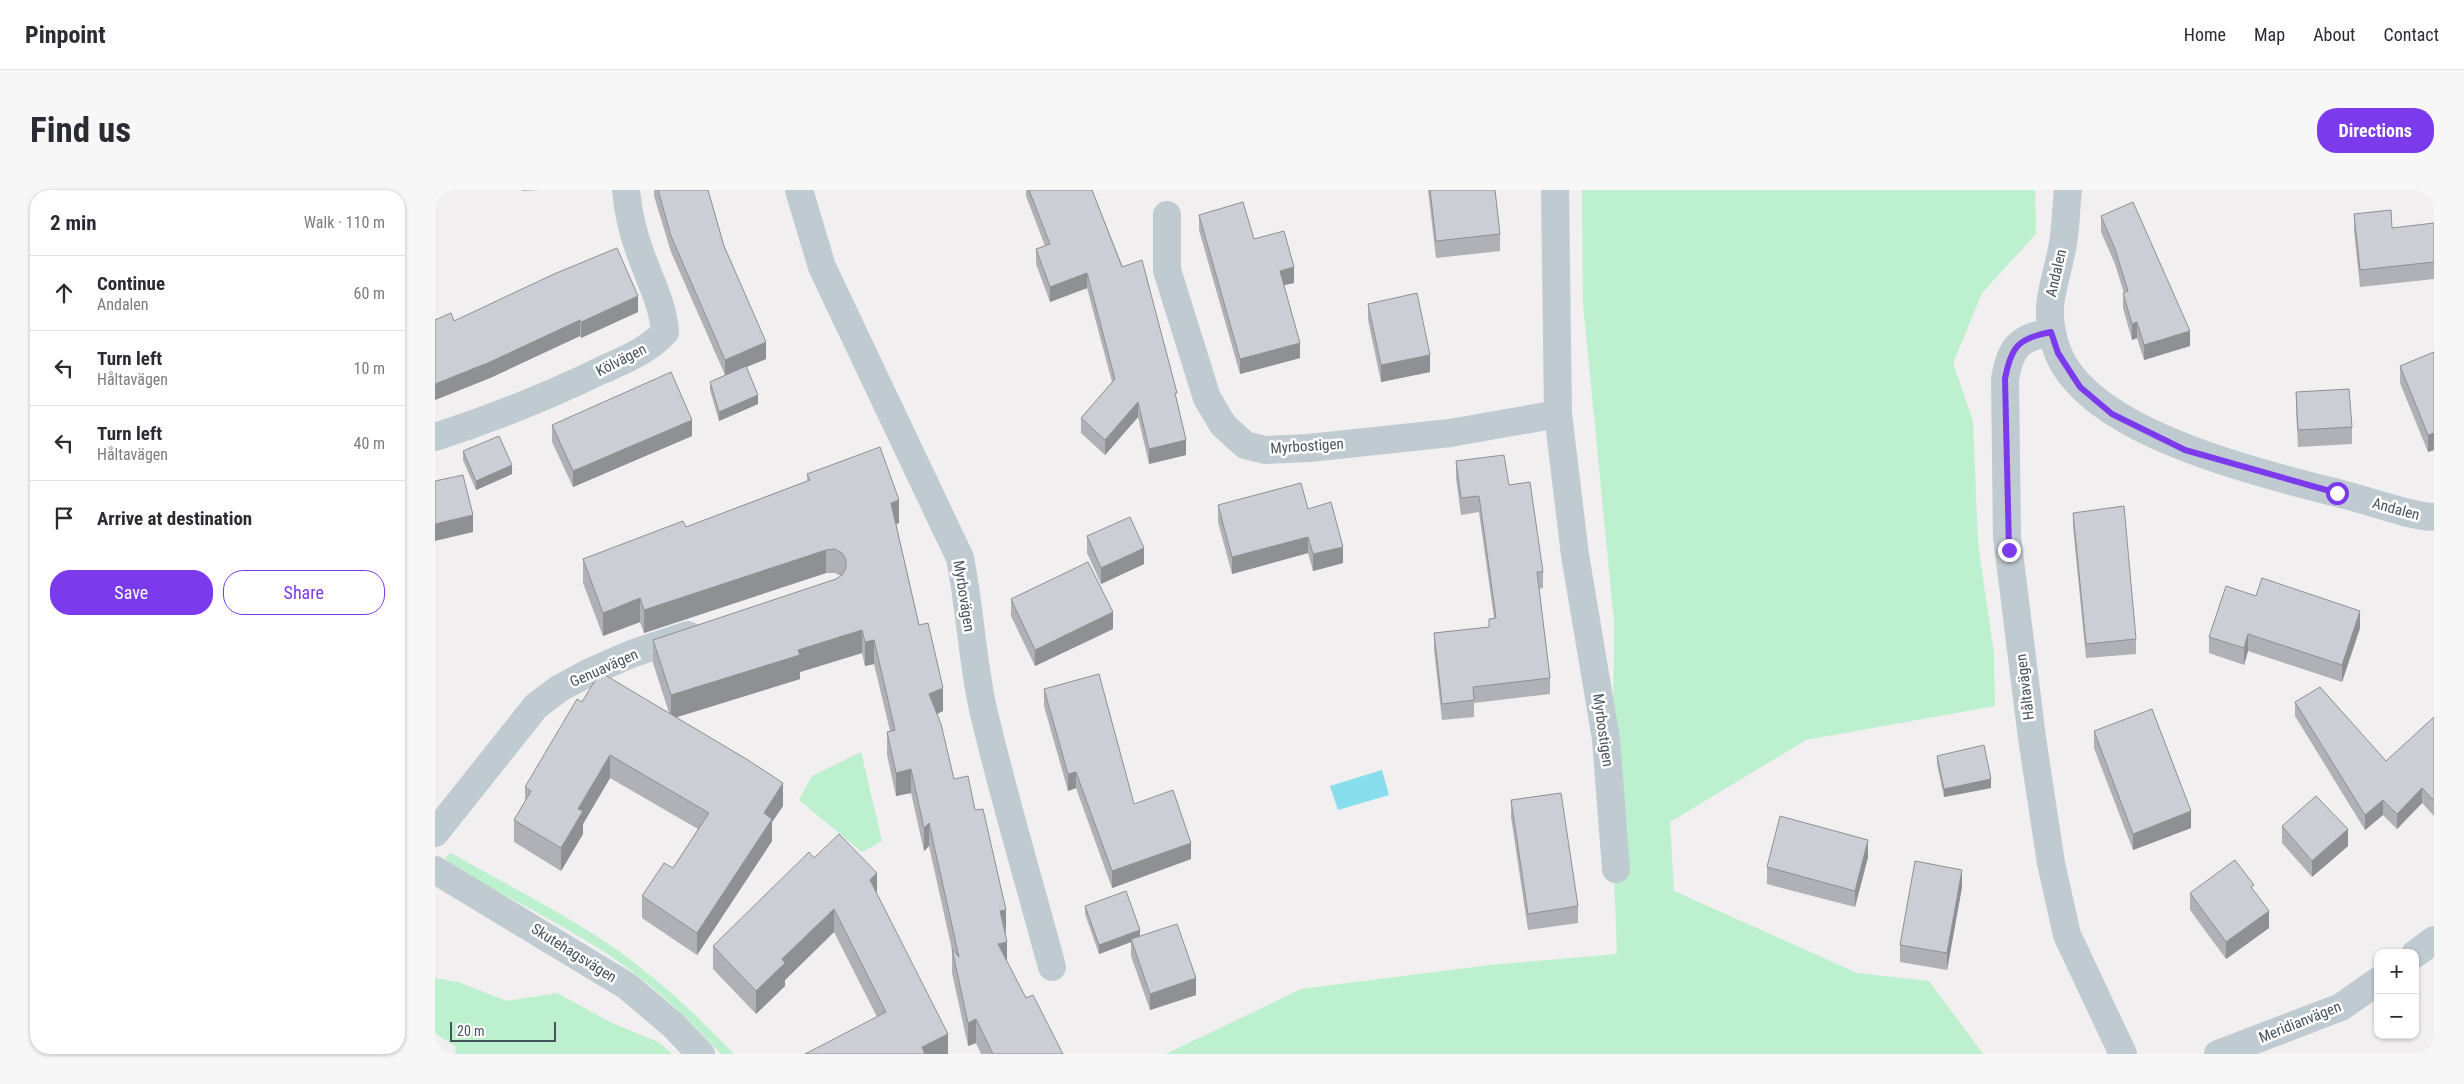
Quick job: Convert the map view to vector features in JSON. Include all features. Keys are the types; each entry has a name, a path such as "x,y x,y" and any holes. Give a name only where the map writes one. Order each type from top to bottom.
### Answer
{"street":[{"name":"Kölvägen","path":"435,437 563,389 656,342 665,332 664,311 640,253 628,206 626,190"},
{"name":"Myrbovägen","path":"799,190 822,267 960,558 983,708 1052,967"},
{"name":"Myrbostigen","path":"1555,190 1558,414 1575,555 1606,739 1616,869"},
{"name":"Andalen","path":"2068,190 2063,243 2049,302 2051,332 2058,353 2080,387 2112,414 2185,450 2337,493 2434,517"},
{"name":"Myrbostigen","path":"1167,215 1167,270 1207,398 1223,425 1245,445 1265,450 1316,447 1450,433 1558,414"},
{"name":"Håltavägen","path":"2051,332 2031,336 2019,344 2009,359 2005,379 2007,537 2031,738 2051,863 2065,926 2091,990 2123,1054"},
{"name":"Genuavägen","path":"435,833 523,720 536,706 560,688 631,654 713,627"},
{"name":"Skutehagsvägen","path":"435,870 627,986 673,1025 701,1054"},
{"path":"2419,951 2434,940"},
{"name":"Meridianvägen","path":"2219,1054 2341,1007 2374,984"}],"green space":[{"path":"1582,190 2035,190 2036,234 1982,293 1953,363 1973,421 1978,544 1994,654 1995,706 1806,740 1670,822 1674,891 1857,973 1929,981 1983,1054 1166,1054 1301,989 1490,965 1617,954 1612,820 1614,622 1583,303"},
{"path":"861,752 882,841 862,852 799,800 812,776"},
{"path":"451,853 569,919 624,955 673,995 734,1054 721,1054 663,997 615,959 563,927 455,868 445,858"},
{"path":"435,978 458,982 507,1001 557,993 610,1022 660,1043 672,1054 455,1054 456,1047 435,1033"}],"water":[{"path":"1382,770 1389,795 1338,810 1330,786"}],"building":[{"path":"658,190 708,190 724,246 766,342 725,360 671,236"},
{"path":"1029,190 1092,190 1122,267 1142,260 1177,393 1175,393 1186,440 1149,449 1138,402 1105,440 1081,418 1115,379 1087,273 1050,287 1036,249 1050,244"},
{"path":"1430,190 1495,190 1500,234 1436,241"},
{"path":"1243,202 1254,239 1284,231 1294,267 1280,271 1300,343 1240,359 1199,215"},
{"path":"2133,202 2190,331 2144,345 2137,322 2132,324 2123,293 2128,291 2115,249 2101,216"},
{"path":"2391,210 2392,228 2434,223 2434,262 2360,270 2354,214"},
{"path":"617,248 638,296 581,322 580,320 490,362 435,384 435,320 451,313 454,321 554,274"},
{"path":"1417,293 1430,355 1381,365 1368,304"},
{"path":"2434,352 2434,433 2428,435 2400,366"},
{"path":"746,366 758,395 719,412 710,382"},
{"path":"671,372 692,420 573,471 552,425"},
{"path":"2349,389 2352,427 2298,430 2296,392"},
{"path":"499,436 512,465 476,481 463,451"},
{"path":"880,447 899,500 891,503 919,625 928,623 943,688 929,694 941,724 954,779 968,776 975,810 983,809 1006,910 1000,911 1007,942 998,944 1026,998 1033,995 1063,1054 993,1054 976,1019 968,1023 952,949 959,957 929,823 924,828 911,769 896,773 887,732 895,730 874,640 865,642 862,630 798,650 800,655 671,695 653,640 836,579 842,575 846,568 846,560 842,553 835,549 826,550 644,610 640,598 603,613 583,559 683,521 686,527 810,480 807,474"},
{"path":"1504,455 1509,485 1530,482 1543,572 1537,572 1550,678 1473,687 1474,700 1442,704 1434,633 1489,627 1489,619 1496,618 1479,496 1461,498 1456,461"},
{"path":"463,475 473,515 435,524 435,481"},
{"path":"1301,483 1308,509 1331,502 1343,547 1313,554 1308,537 1232,557 1218,505"},
{"path":"2124,506 2136,639 2086,644 2073,513"},
{"path":"1130,517 1144,548 1101,568 1087,536"},
{"path":"1088,562 1113,612 1035,650 1011,599"},
{"path":"2262,578 2360,611 2342,665 2248,634 2244,648 2209,637 2226,586 2256,596"},
{"path":"600,672 748,760 783,783 764,813 772,819 697,933 642,896 664,863 673,868 709,813 610,755 578,809 583,811 561,848 514,820 531,791 525,787 577,699 582,702"},
{"path":"1099,674 1134,804 1173,790 1191,843 1112,871 1076,772 1068,774 1044,689"},
{"path":"2320,687 2386,761 2434,717 2434,801 2422,788 2397,814 2383,800 2365,815 2295,702"},
{"path":"2152,709 2191,811 2133,834 2094,731"},
{"path":"1984,745 1991,779 1944,789 1937,756"},
{"path":"1561,793 1578,906 1528,914 1511,800"},
{"path":"2316,796 2348,829 2312,861 2282,826"},
{"path":"1780,816 1868,840 1855,891 1767,867"},
{"path":"839,834 877,873 870,880 948,1034 922,1047 925,1054 805,1054 886,1012 834,909 782,959 785,963 756,991 713,946 809,852 814,858"},
{"path":"2235,860 2254,885 2251,887 2269,911 2226,942 2190,893"},
{"path":"1915,861 1962,870 1947,953 1900,945"},
{"path":"1126,891 1140,930 1099,945 1085,906"},
{"path":"1177,924 1196,978 1150,994 1131,939"}],"route":[{"path":"2009,550 2007,537 2005,379 2009,359 2019,344 2031,336 2051,332 2058,353 2080,387 2112,414 2185,450 2337,493"}]}
